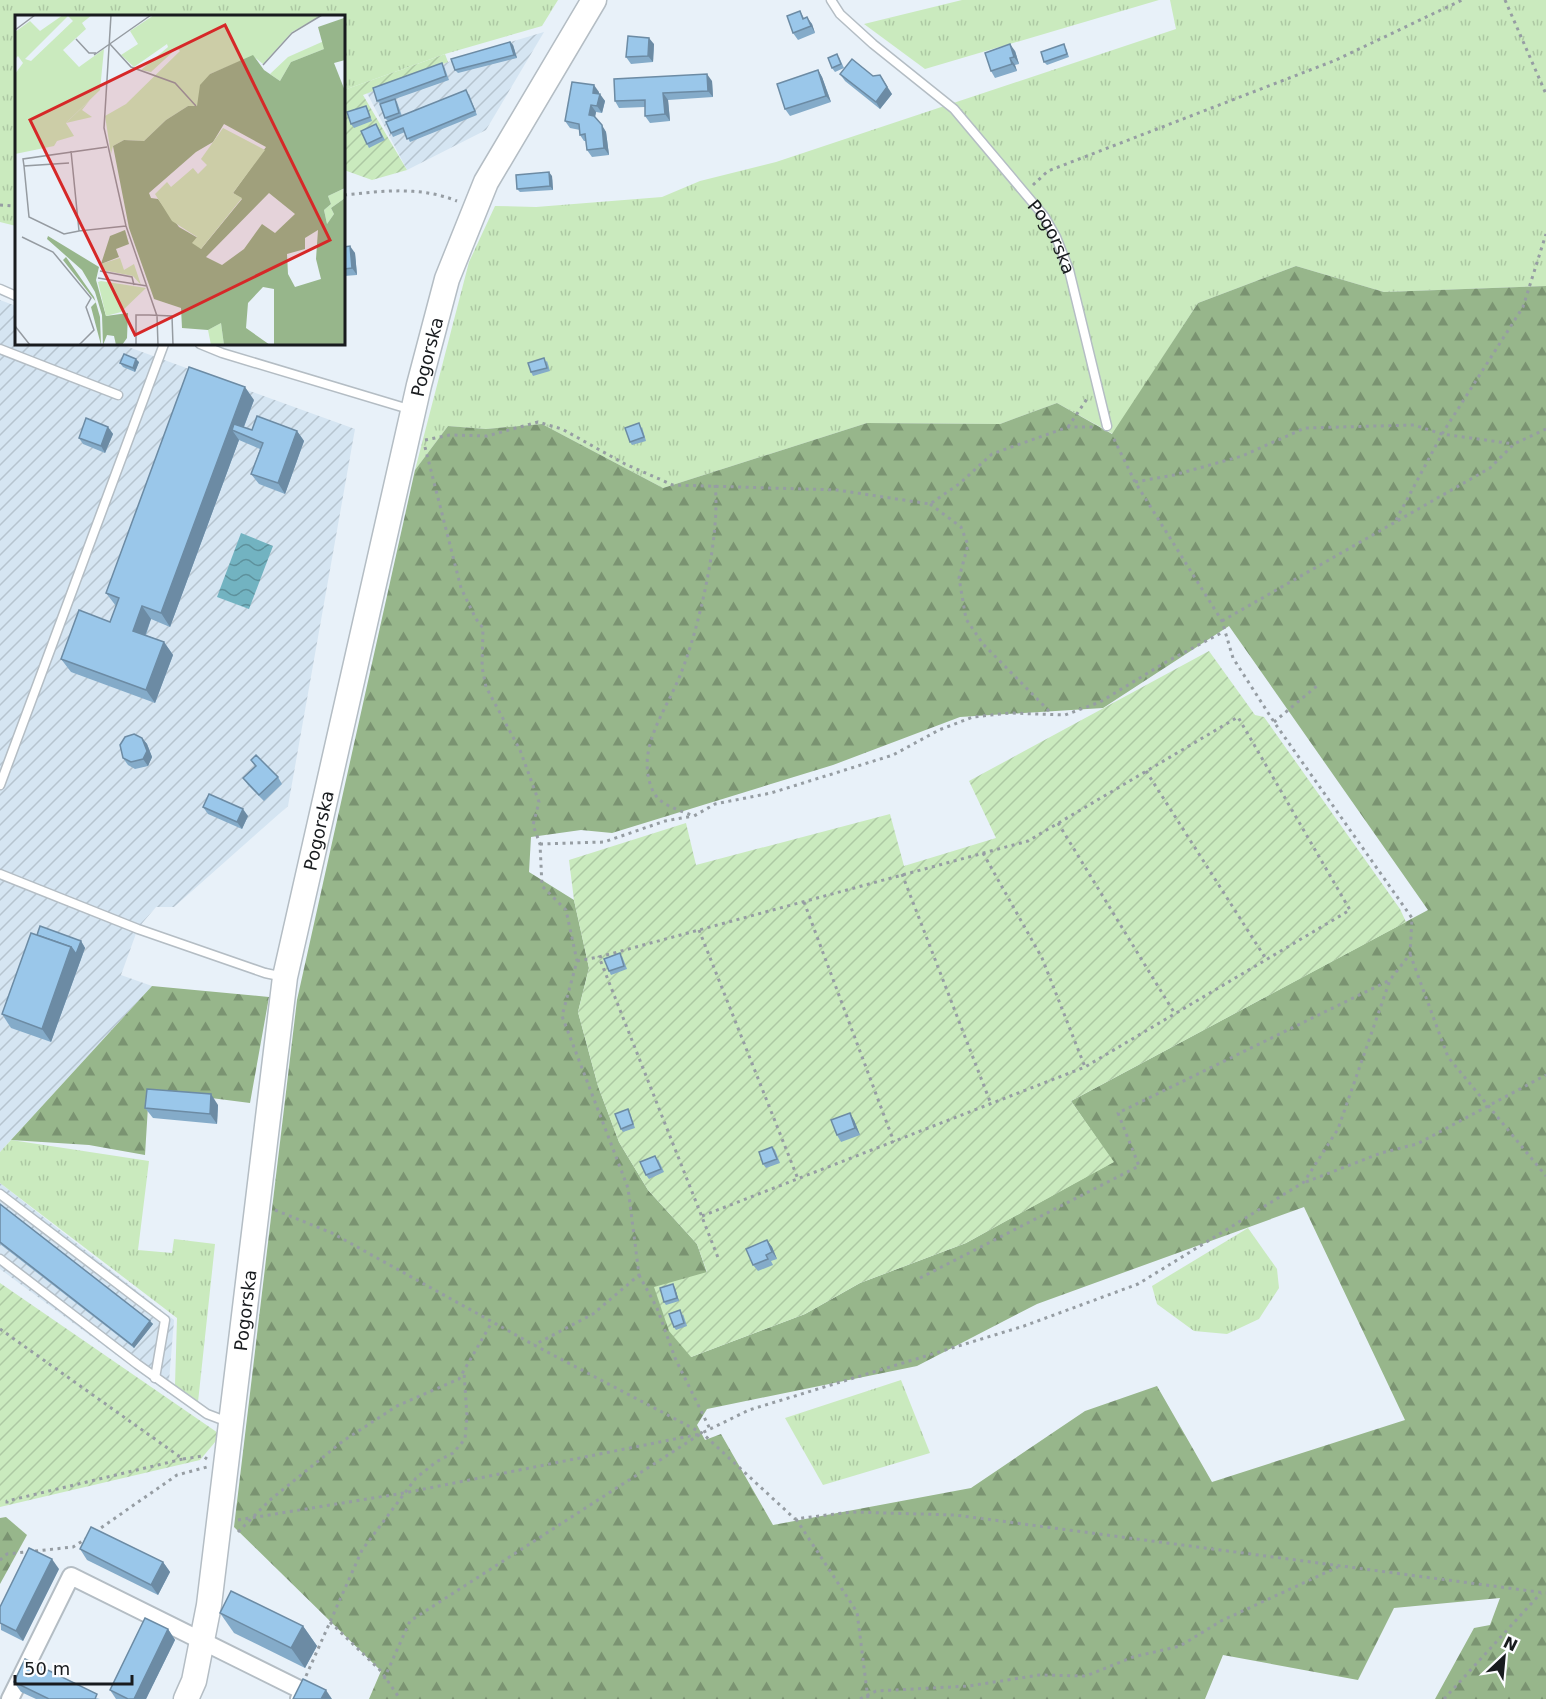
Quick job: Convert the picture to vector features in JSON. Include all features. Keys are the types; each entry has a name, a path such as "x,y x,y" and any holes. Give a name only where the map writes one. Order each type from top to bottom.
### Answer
{"street":[{"name":"Pogorska","path":"186,1699 194,1681 204,1643 285,977 415,438 413,411 447,279 475,208 504,148 594,0"},
{"path":"10,1699 71,1576 154,1615 204,1643 303,1691 300,1692"}],"lane":[{"name":"Pogorska","path":"831,0 840,14 873,45 926,84 954,109 1025,192 1056,237 1069,270 1107,426"},
{"path":"0,289 15,296"},
{"path":"0,785 164,345"},
{"path":"203,345 222,353 413,411"},
{"path":"0,349 118,395"},
{"path":"0,874 138,928 265,973 285,977"},
{"path":"0,1194 165,1320 155,1378"},
{"path":"0,1259 155,1378 207,1414 231,1423"}],"path":[{"path":"1025,192 1048,171 1336,60 1462,0"},
{"path":"1505,0 1546,94"},
{"path":"345,195 395,189 436,193 475,208"},
{"path":"0,205 15,206"},
{"path":"1396,520 1442,434 1523,307 1546,234"},
{"path":"1068,428 1097,384"},
{"path":"710,1429 675,1358 657,1308 639,1275 628,1188 562,1016 577,961 566,910 542,886 540,844 533,825 539,802 520,750 486,687 482,667 483,628 461,588 415,438 450,435 487,436 538,422 562,429 625,464 673,485 837,490 930,504 961,527 968,545 959,578 966,619 983,644 1053,714"},
{"path":"1135,482 1174,476 1242,456 1305,428 1414,425 1442,434 1514,444"},
{"path":"930,504 959,484 992,454 1068,428 1107,426 1135,482 1221,621 1233,658 1274,722 1412,918 1410,954 1448,1058 1546,1176"},
{"path":"1221,621 1490,468 1514,444 1546,429"},
{"path":"693,816 667,806 652,791 647,757 657,723 682,673 695,625 718,509 715,485"},
{"path":"540,844 604,842 665,821 693,816 715,804 771,793 893,755 939,730 973,717 1010,713 1065,715 1100,702 1166,662 1223,632"},
{"path":"1274,722 1318,685"},
{"path":"577,961 1028,841 1238,717 1350,910 1085,1067 702,1216"},
{"path":"1146,771 1266,960"},
{"path":"1058,823 1175,1014"},
{"path":"983,853 1042,958 1085,1067"},
{"path":"902,874 991,1104"},
{"path":"804,901 894,1142"},
{"path":"699,929 798,1179"},
{"path":"1304,1182 1338,1129 1390,980 1410,954"},
{"path":"599,957 719,1260"},
{"path":"920,1278 1139,1166 1118,1113 1390,980"},
{"path":"384,1679 410,1621 702,1433 749,1410 1024,1326 1138,1284 1304,1182 1358,1161 1417,1144 1546,1075"},
{"path":"257,1202 332,1233 534,1345 702,1433 795,1519 857,1612 868,1697"},
{"path":"534,1345 593,1314 639,1275"},
{"path":"236,1534 270,1500 343,1441 397,1406 451,1384 464,1372 492,1322"},
{"path":"0,1329 183,1459"},
{"path":"300,1692 362,1550 416,1478 436,1462 453,1453 465,1439 467,1416 464,1372"},
{"path":"253,1518 404,1493 702,1433"},
{"path":"0,1560 7,1554 73,1547 177,1475 213,1465 203,1456 183,1459 7,1501 7,1505"},
{"path":"795,1519 851,1512 955,1515 1544,1593"},
{"path":"860,1699 876,1691 969,1686 1039,1676 1086,1676 1133,1657 1180,1646 1221,1621 1340,1566"},
{"path":"1444,1699 1544,1593"},
{"path":"330,1622 381,1671 384,1679 400,1699"}],"shaded area":[{"path":"544,32 486,130 407,170 367,93 464,56"},
{"path":"0,300 15,306 15,345 123,345 355,429 288,806 174,907 156,907 138,928 121,975 152,986 0,1152"},
{"path":"0,1183 174,1320 168,1393 0,1269"}],"green space":[{"path":"0,0 558,0 542,26 445,54 345,90 345,15 15,15 15,226 0,222"},
{"path":"962,0 1159,0 925,69 864,24"},
{"path":"1170,0 1546,0 1546,286 1384,292 1296,266 1198,303 1113,434 1057,403 1000,424 867,423 663,488 542,424 486,429 448,426 415,470 469,262 495,206 536,207 662,197 700,181 776,162 1176,29"},
{"path":"445,54 448,62 363,95 407,170 372,180 345,170 345,90"},
{"path":"1296,266 1384,292 1546,286 1546,1699 1435,1699 1474,1628 1490,1625 1500,1598 1394,1608 1358,1680 1223,1655 1205,1699 369,1699 381,1671 234,1527 297,1000 415,470 448,426 486,429 542,424 663,488 867,423 1000,424 1057,403 1112,434 1198,303","holes":["1229,626 1428,910 1071,1101 1113,1162 966,1243 860,1283 805,1314 691,1357 707,1273 697,1244 648,1190 619,1142 598,1086 578,1012 589,968 574,900 529,872 531,837 581,830 612,833 833,765 960,717 1103,708","1304,1207 1405,1420 1212,1482 1157,1386 1085,1411 971,1488 773,1525 721,1434 705,1440 697,1425 707,1409 917,1366 1037,1304"]},
{"path":"1209,651 1255,715 1264,717 1400,909 1406,922 1071,1101 1114,1162 966,1243 860,1283 805,1314 691,1357 669,1331 654,1287 707,1272 697,1244 648,1190 619,1142 598,1086 578,1012 589,968 574,900 569,860 686,823 696,865 890,814 904,866 996,838 969,781"},
{"path":"152,986 269,997 250,1103 149,1090 145,1155 89,1145 11,1140"},
{"path":"11,1140 149,1161 138,1250 172,1253 174,1239 215,1244 198,1402 175,1385 177,1318 0,1183 0,1152"},
{"path":"1248,1228 1277,1269 1279,1288 1259,1319 1227,1334 1194,1331 1157,1304 1152,1286"},
{"path":"0,1283 221,1435 200,1460 0,1507"},
{"path":"901,1380 930,1453 823,1485 785,1418"},
{"path":"6,1517 27,1535 0,1584 0,1518"}],"water":[{"path":"241,533 273,546 249,609 217,597"}],"building":[{"path":"800,11 803,19 807,17 811,26 793,33 787,16"},
{"path":"628,36 649,38 648,56 626,57"},
{"path":"510,42 514,55 455,70 451,59"},
{"path":"1010,44 1014,57 1010,58 1012,64 991,71 985,53"},
{"path":"1064,44 1067,54 1044,62 1041,52"},
{"path":"837,54 841,64 832,68 828,58"},
{"path":"852,59 873,76 880,75 887,87 876,102 840,74"},
{"path":"442,63 446,76 377,101 373,88"},
{"path":"818,70 826,96 785,109 777,84"},
{"path":"707,74 708,91 663,93 665,114 645,116 645,100 615,101 614,79"},
{"path":"572,82 594,85 593,93 600,94 597,106 591,105 589,115 594,116 602,125 604,148 587,150 585,134 580,135 579,124 565,121"},
{"path":"466,90 475,111 407,139 403,128 391,133 386,122"},
{"path":"395,99 399,113 385,118 380,104"},
{"path":"366,106 370,117 351,124 347,112"},
{"path":"376,124 382,137 367,144 361,131"},
{"path":"549,172 550,186 517,189 516,175"},
{"path":"350,246 352,268 345,269 345,247"},
{"path":"124,354 136,359 133,368 120,363"},
{"path":"544,358 547,368 531,372 528,363"},
{"path":"189,367 245,387 161,613 142,606 133,631 164,642 146,690 61,659 79,610 110,622 119,598 106,593"},
{"path":"257,416 297,431 278,483 251,474 263,443 232,430 234,424 252,430"},
{"path":"86,418 108,427 101,446 79,438"},
{"path":"639,423 644,437 630,442 625,428"},
{"path":"134,734 142,738 147,751 143,759 131,762 123,758 120,745 125,737"},
{"path":"256,755 278,777 259,795 243,778 256,766 251,760"},
{"path":"209,794 243,809 237,822 203,807"},
{"path":"40,926 81,941 76,954 71,947 37,935"},
{"path":"31,933 71,947 42,1029 2,1014"},
{"path":"620,953 624,966 609,971 604,959"},
{"path":"147,1089 211,1094 210,1114 145,1108"},
{"path":"628,1109 633,1124 621,1129 615,1114"},
{"path":"850,1113 855,1128 837,1135 831,1120"},
{"path":"772,1147 777,1159 763,1164 759,1152"},
{"path":"655,1156 661,1169 646,1175 640,1162"},
{"path":"0,1204 150,1321 132,1345 0,1242"},
{"path":"767,1240 772,1252 766,1255 768,1259 753,1265 746,1249"},
{"path":"673,1284 677,1298 664,1302 660,1288"},
{"path":"680,1310 684,1323 674,1327 669,1314"},
{"path":"91,1527 163,1562 151,1585 80,1549"},
{"path":"29,1548 52,1559 16,1631 0,1623 0,1607"},
{"path":"231,1591 303,1626 291,1648 220,1613"},
{"path":"145,1618 168,1629 134,1699 128,1699 110,1690"},
{"path":"25,1659 97,1694 95,1699 49,1699 14,1682"},
{"path":"303,1679 326,1690 321,1699 293,1699"}]}
